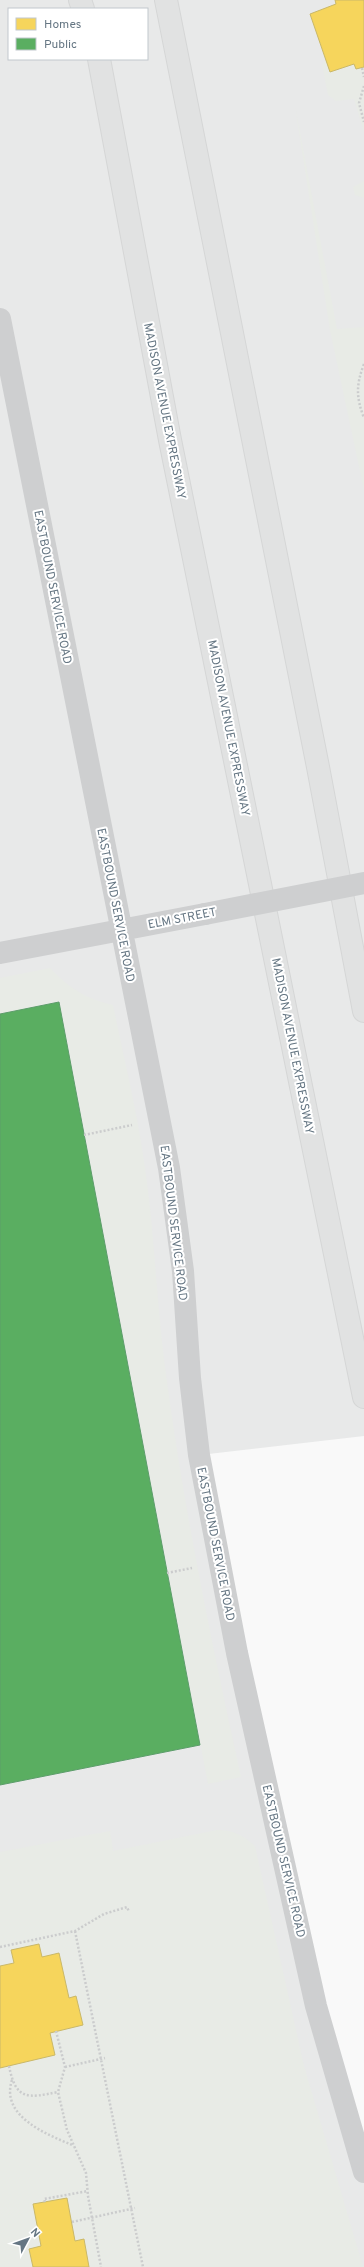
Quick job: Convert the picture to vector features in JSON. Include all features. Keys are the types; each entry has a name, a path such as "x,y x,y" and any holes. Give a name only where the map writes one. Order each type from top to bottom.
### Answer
{"highway":[{"path":"166,0 318,767 364,1011"},
{"name":"MADISON AVENUE EXPRESSWAY","path":"99,60 170,440 364,1397"}],"street":[{"name":"EASTBOUND SERVICE ROAD","path":"0,319 169,1168 183,1271 190,1378 199,1455 236,1646 316,2006 364,2172"},
{"name":"ELM STREET","path":"0,953 364,883"}],"path":[{"path":"362,68 364,77"},
{"path":"364,86 359,103 364,122"},
{"path":"364,364 357,387 359,406 364,418"},
{"path":"84,1135 138,1124"},
{"path":"167,1573 197,1568"},
{"path":"0,1947 75,1931 104,1914 127,1907 129,1912"},
{"path":"75,1931 143,2267"},
{"path":"56,2031 65,2067 58,2092 72,2144 86,2173 92,2218 102,2267"},
{"path":"65,2067 106,2058"},
{"path":"9,2066 12,2080 27,2096 33,2097 58,2092"},
{"path":"12,2080 8,2089 9,2100 13,2109 21,2118 72,2144"},
{"path":"45,2202 44,2199 88,2191"},
{"path":"72,2222 135,2208"}],"shaded area":[{"path":"0,0 364,0 364,1436 200,1455 364,2172 364,2267 0,2267"},
{"path":"326,58 331,72 354,64 356,69 364,67 364,132 354,99 336,101 328,95 322,65"},
{"path":"295,106 337,329 364,327 364,490 330,330"},
{"path":"364,181 364,198 355,195 353,187"},
{"path":"50,968 78,992 94,1000 113,1005 144,1161 150,1206 162,1344 180,1470 219,1675 241,1777 208,1784 59,1002 0,1014 0,978"},
{"path":"217,1830 238,1834 255,1846 304,2066 363,2267 0,2267 0,2068 55,2055 50,2033 83,2025 77,1996 69,1998 42,1957 39,1944 12,1950 14,1963 0,1966 0,1852 110,1831 113,1851"}],"building: Homes":[{"path":"335,0 364,0 364,67 356,69 354,64 330,72 310,14 336,4"},
{"path":"39,1944 42,1957 59,1953 69,1998 76,1996 83,2025 50,2033 55,2055 0,2068 0,1966 14,1963 11,1950"},
{"path":"67,2198 75,2241 84,2239 89,2267 33,2267 29,2249 41,2246 33,2204"}],"building: Public":[{"path":"59,1002 200,1745 0,1785 0,1014"}]}
